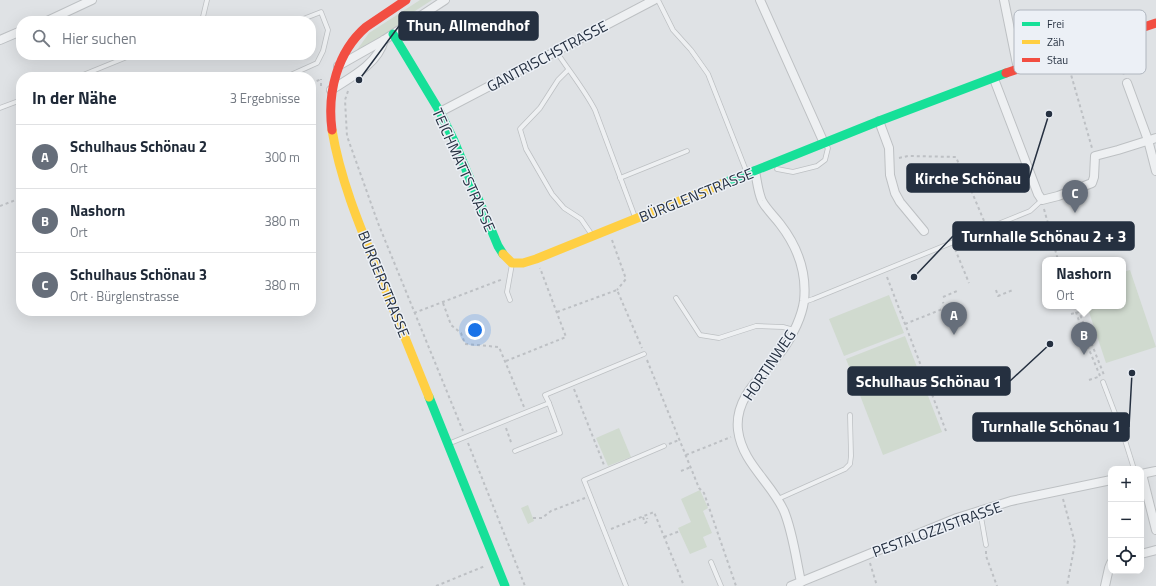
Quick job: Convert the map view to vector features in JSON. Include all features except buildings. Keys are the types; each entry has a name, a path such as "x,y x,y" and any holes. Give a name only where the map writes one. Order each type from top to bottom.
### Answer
{"street":[{"path":"58,16 92,0"},
{"name":"BURGERSTRASSE","path":"406,0 361,31 348,47 337,66 330,101 336,150 343,178 358,221 505,586"},
{"path":"337,66 384,40 445,0"},
{"name":"GANTRISCHSTRASSE","path":"440,112 654,0"},
{"path":"760,0 824,143"},
{"path":"1004,0 1014,49"},
{"name":"BÜRGLENSTRASSE","path":"1146,26 1156,23"},
{"path":"0,40 16,34"},
{"name":"TEICHMATTSTRASSE","path":"392,34 440,112 454,141 498,246 504,256 512,263"},
{"path":"331,90 358,73 372,61 380,51 384,40"},
{"name":"BÜRGLENSTRASSE","path":"512,263 524,263 536,259 879,121 1014,71"},
{"path":"994,79 1038,194 1042,200 1058,196 1092,183 1094,177 1095,156 1156,138"},
{"path":"1127,83 1148,140 1156,171"},
{"path":"879,121 889,148 891,180 895,193 900,202 924,231"},
{"name":"HORTINWEG","path":"751,173 766,208 787,234 799,258 804,279 804,302 794,330 784,348 756,380 745,396 738,418 739,434 747,456 778,499 788,524 801,582"},
{"path":"1144,474 1156,471"},
{"name":"PESTALOZZISTRASSE","path":"791,586 934,527 980,511 1011,501 1108,481"},
{"path":"1144,482 1156,530"},
{"path":"1144,553 1156,550"},
{"path":"1105,586 1108,572"}],"lane":[{"path":"203,16 207,0"},
{"path":"658,0 673,30 691,50 708,74 751,173"},
{"path":"297,72 317,63 323,51 328,30 321,12 311,16"},
{"path":"556,51 586,94 595,110 636,219"},
{"path":"90,72 120,60"},
{"path":"568,70 558,80 540,108 520,129 526,149 552,194 564,208 581,219 593,236"},
{"path":"0,108 16,102"},
{"path":"777,169 793,172 817,166 825,160 828,148 824,143"},
{"path":"620,178 687,151"},
{"path":"804,302 1030,211 1042,200"},
{"path":"510,300 507,292 512,263"},
{"path":"676,298 700,335 719,338 756,326 783,327 794,330"},
{"path":"515,451 560,434 546,395 644,354"},
{"path":"1103,382 1124,437 1133,466"},
{"path":"448,444 549,403"},
{"path":"778,499 845,469 850,464 850,415"},
{"path":"625,586 584,480 664,446"},
{"path":"980,511 986,545"},
{"path":"712,562 721,586"}],"path":[{"path":"1071,74 1095,156"},
{"path":"1124,74 1127,83"},
{"path":"316,81 321,79"},
{"path":"350,87 346,94 345,100 346,136 378,223 466,437 525,586"},
{"path":"890,161 908,156 956,157 987,228"},
{"path":"0,206 16,200"},
{"path":"1042,200 1057,257"},
{"path":"557,312 617,290 626,279 608,230"},
{"path":"1055,250 1065,247"},
{"path":"958,256 969,283"},
{"path":"506,361 566,337 536,259"},
{"path":"884,270 946,431"},
{"path":"414,313 509,277"},
{"path":"617,290 679,440 700,488 704,493 736,586"},
{"path":"996,290 998,296 1013,290"},
{"path":"943,297 958,291"},
{"path":"905,324 945,308 943,302"},
{"path":"442,303 451,325 461,333 465,344 499,347 527,412"},
{"path":"1075,309 1086,342 1101,376 1089,380"},
{"path":"1071,314 1076,313"},
{"path":"572,384 606,470"},
{"path":"504,422 515,451"},
{"path":"686,455 739,434"},
{"path":"664,446 679,440"},
{"path":"681,471 691,467"},
{"path":"1061,491 1075,543 1067,586"},
{"path":"533,518 542,518 551,511 590,497"},
{"path":"603,532 654,512 684,586"},
{"path":"643,517 645,523 648,522 647,518"},
{"path":"664,537 680,531"},
{"path":"986,545 986,556 997,586"},
{"path":"868,554 877,586"},
{"path":"436,586 496,562"}],"shaded area":[{"path":"420,0 432,0 398,22 399,25 358,51 357,50 369,33"},
{"path":"1130,270 1156,347 1106,363 1088,309 1126,309 1126,271"},
{"path":"889,295 904,333 844,356 829,319"},
{"path":"905,336 942,432 883,455 846,359"},
{"path":"619,428 631,457 608,466 596,438"},
{"path":"700,490 708,508 703,511 712,533 703,537 707,547 690,554 678,528 691,522 681,499"},
{"path":"528,505 534,521 528,524 521,508"}],"traffic: fast":[{"path":"393,34 440,112 454,141 498,246 503,254"},
{"path":"724,183 879,121 1006,73"},
{"path":"429,397 505,586"}],"traffic: slow":[{"path":"332,130 335,148 356,216 429,397"},
{"path":"503,254 512,263 523,263 536,259 724,183"}],"traffic: jam":[{"path":"332,130 331,102 333,88 336,74 348,48 366,27 406,0"},
{"path":"1146,26 1156,23"},
{"path":"1006,73 1014,70"}],"place":[{"name":"Thun, Allmendhof","path":"359,80"},
{"name":"Kirche Schönau","path":"1049,114"},
{"name":"Schulhaus Schönau 3","path":"1075,213"},
{"name":"Turnhalle Schönau 2 + 3","path":"914,277"},
{"name":"Schulhaus Schönau 2","path":"954,335"},
{"name":"Schulhaus Schönau 1","path":"1050,344"},
{"name":"Nashorn","path":"1084,355"},
{"name":"Turnhalle Schönau 1","path":"1132,373"}]}
